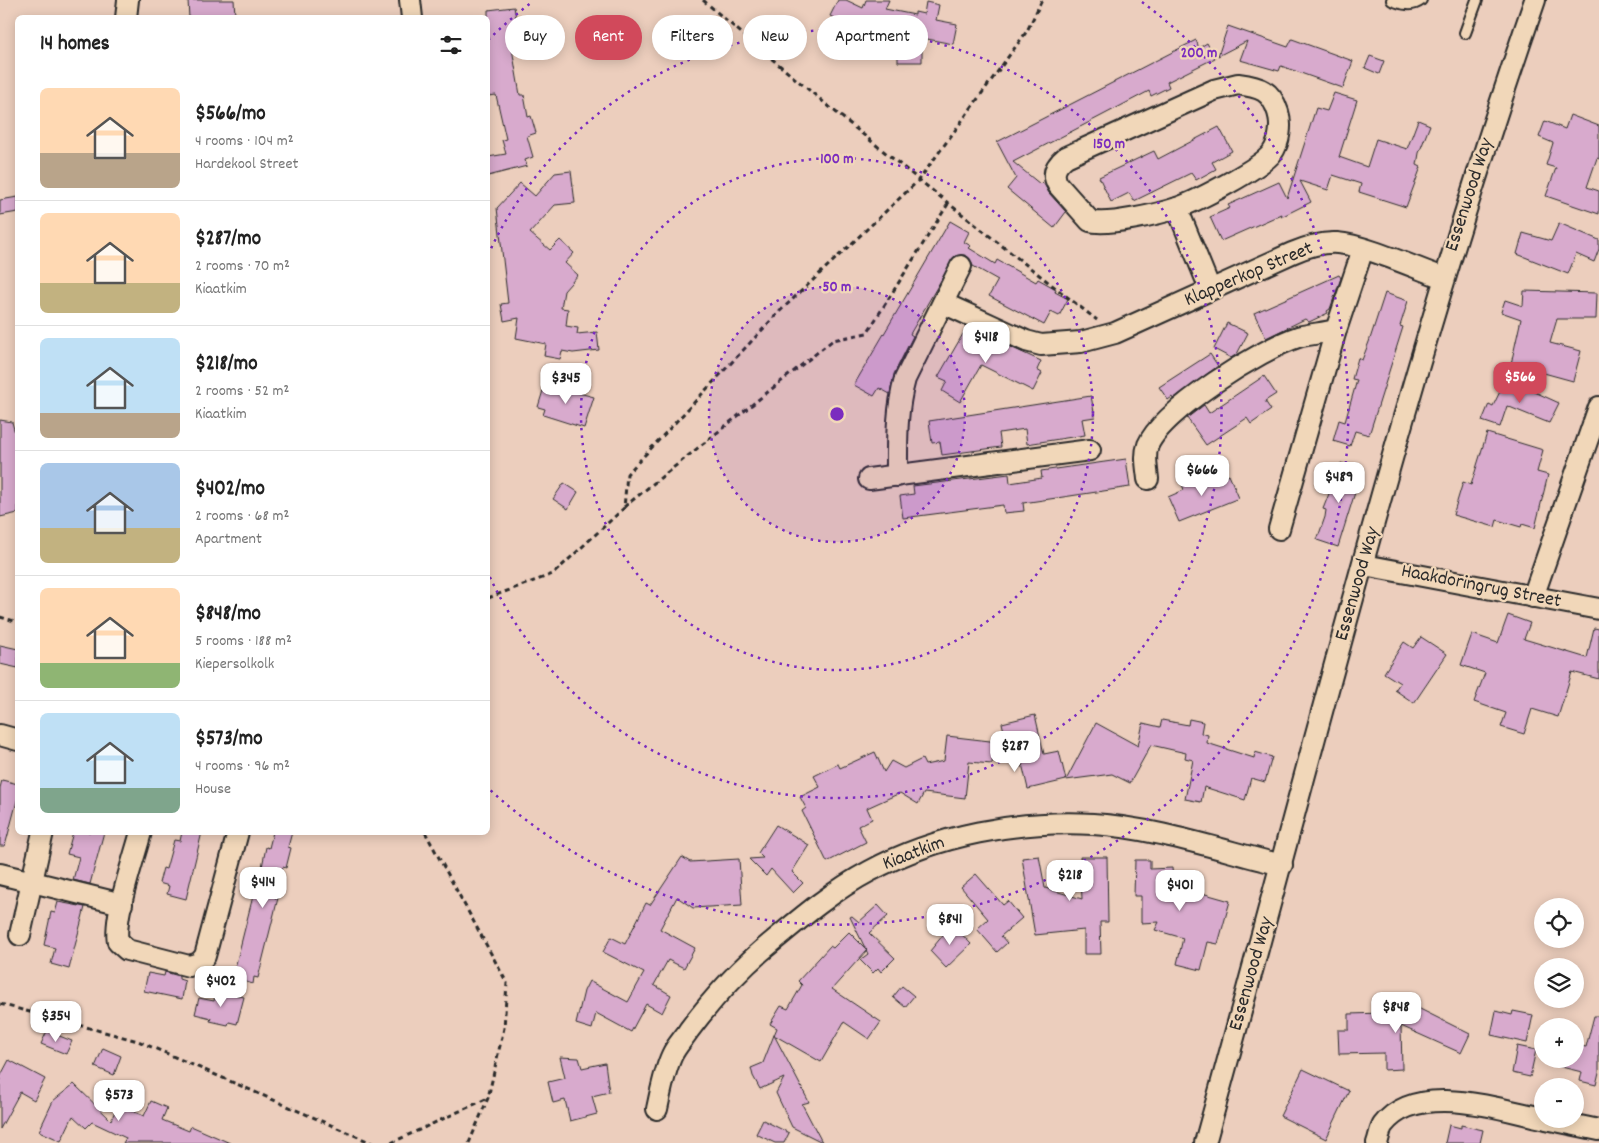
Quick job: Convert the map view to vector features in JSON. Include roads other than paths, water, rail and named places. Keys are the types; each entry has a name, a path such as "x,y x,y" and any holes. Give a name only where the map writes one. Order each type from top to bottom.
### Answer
{"street":[{"path":"126,15 128,0"},
{"path":"410,0 412,15"},
{"name":"Essenwood Way","path":"1205,1143 1282,865 1334,666 1444,278 1532,1"},
{"path":"1238,84 1262,89 1273,98 1280,117 1280,133 1274,151 1260,165 1177,208 1110,223 1090,221 1058,185 1055,179 1056,167 1066,157 1214,90 1238,84"},
{"path":"1177,208 1210,289"},
{"name":"Klapperkop Street","path":"943,303 1026,341 1041,345 1082,342 1114,333 1306,248 1338,243 1363,249 1444,278"},
{"path":"1279,529 1336,330 1363,249"},
{"path":"897,476 900,399 912,361 961,266"},
{"path":"1148,479 1146,460 1148,446 1162,424 1240,367 1274,347 1299,337 1336,330"},
{"path":"1534,597 1599,407"},
{"path":"869,479 1090,450"},
{"name":"Haakdoringrug Street","path":"1364,565 1599,609"},
{"path":"0,735 15,739"},
{"name":"Kiaatkim","path":"657,1109 665,1073 672,1053 706,1008 758,953 824,900 870,871 919,849 980,831 1026,826 1094,824 1146,832 1282,865"},
{"path":"20,935 42,835"},
{"path":"140,835 122,904 117,936 118,942 127,950 189,966 199,963 205,956 237,835"},
{"path":"0,874 122,904"},
{"path":"1377,1143 1383,1125 1408,1104 1456,1100 1534,1116"},
{"path":"1584,1127 1599,1130"}],"lane":[{"path":"1392,0 1403,4 1415,4 1421,0"},
{"path":"1465,32 1477,0"}]}
